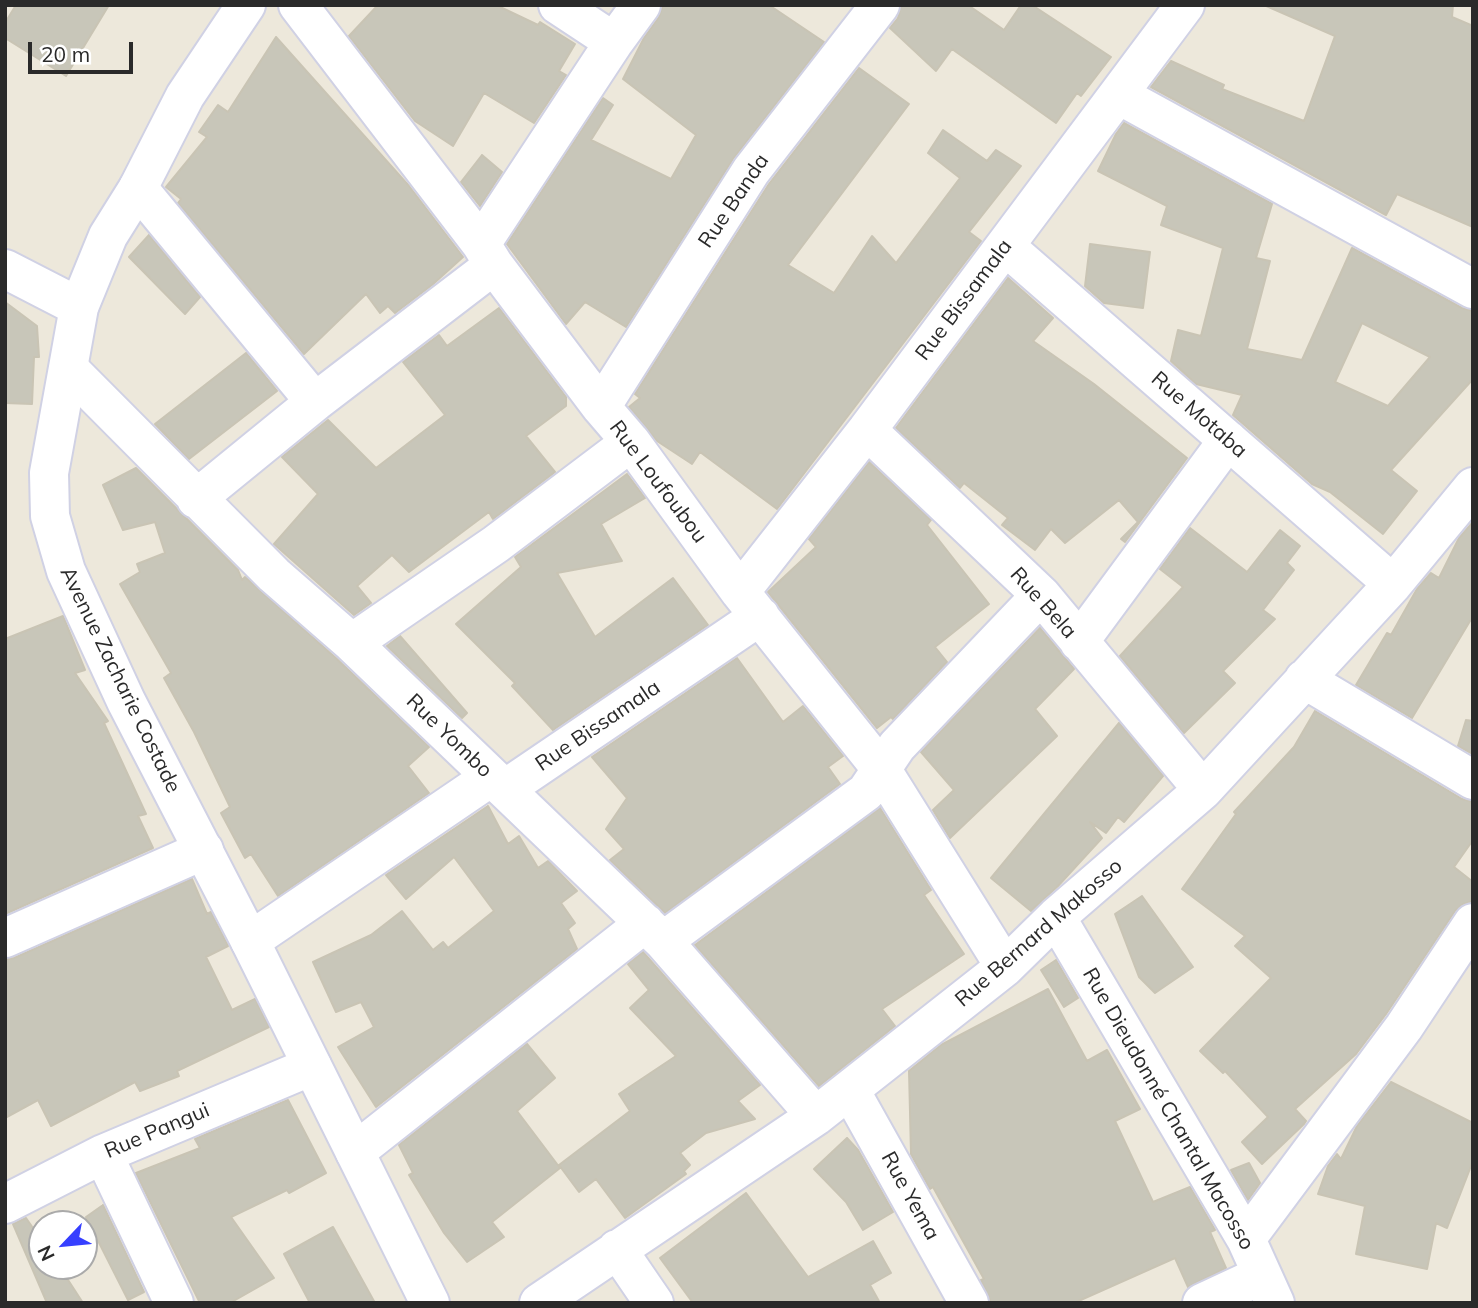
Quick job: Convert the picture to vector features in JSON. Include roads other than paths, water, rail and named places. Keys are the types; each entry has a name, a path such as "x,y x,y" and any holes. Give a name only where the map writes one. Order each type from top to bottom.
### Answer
{"street":[{"name":"Avenue Zacharie Costade","path":"246,5 185,96 138,188 108,236 79,307 49,473 50,516 66,571 126,701 250,941 430,1303"},
{"name":"Rue Loufoubou","path":"298,5 601,407 631,442 750,604 882,770 1005,967"},
{"path":"558,5 614,42"},
{"path":"197,499 316,402 488,254 614,42 641,5"},
{"name":"Rue Banda","path":"601,407 751,171 880,5"},
{"name":"Rue Bissamala","path":"250,941 498,783 750,604 867,430 1185,5"},
{"path":"1119,95 1473,289"},
{"path":"138,188 316,402"},
{"name":"Rue Motaba","path":"1004,246 1393,583"},
{"path":"5,269 79,307"},
{"name":"Rue Yombo","path":"69,369 274,575 352,643 654,932 817,1116"},
{"name":"Rue Bela","path":"867,430 1041,595 1203,790"},
{"path":"1079,642 1228,440"},
{"path":"352,643 496,544 631,442"},
{"name":"Rue Bernard Makosso","path":"540,1303 817,1116 1005,967 1056,917 1203,790 1467,501"},
{"path":"355,1152 654,932 866,792 897,746 1041,595"},
{"path":"1304,679 1473,780"},
{"path":"5,938 204,850"},
{"name":"Rue Dieudonné Chantal Macosso","path":"1056,917 1246,1239 1269,1289"},
{"path":"1246,1239 1404,1027 1473,923"},
{"name":"Rue Pangui","path":"5,1203 103,1154 312,1066"},
{"name":"Rue Yema","path":"850,1090 962,1300"},
{"path":"103,1154 174,1303"},
{"path":"617,1250 653,1303"},
{"path":"1202,1303 1269,1289"}]}
